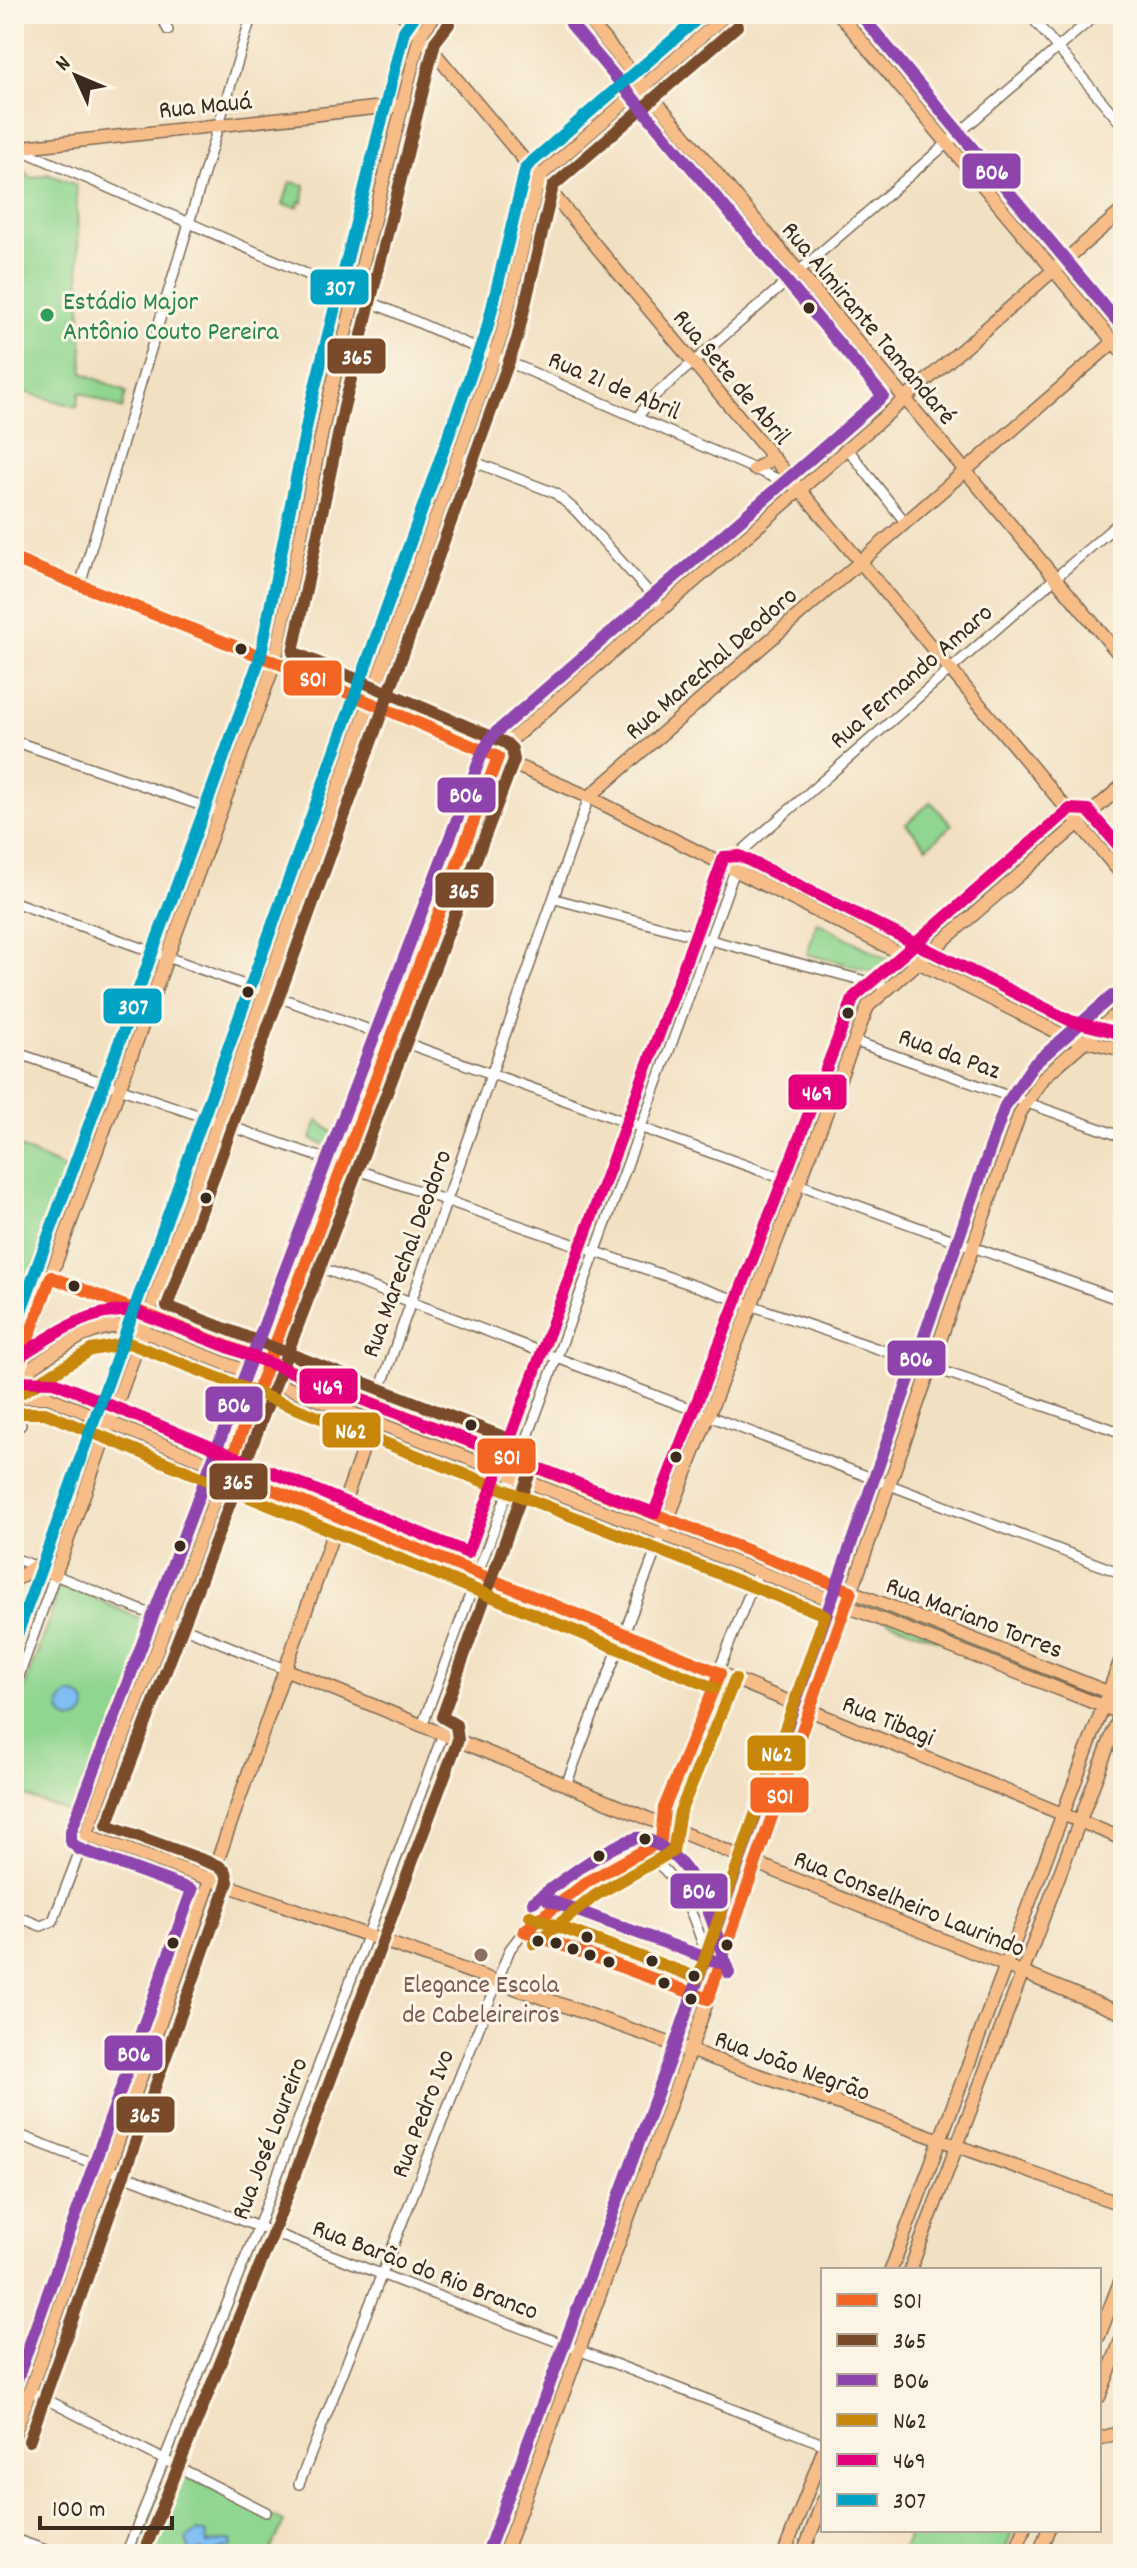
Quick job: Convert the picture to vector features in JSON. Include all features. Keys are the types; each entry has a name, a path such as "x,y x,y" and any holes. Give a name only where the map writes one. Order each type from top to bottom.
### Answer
{"main road":[{"name":"Rua Sete de Abril","path":"402,14 1123,876"},
{"path":"17,1377 275,662 353,295 420,35 436,14"},
{"name":"Rua Almirante Tamandaré","path":"583,14 1123,659"},
{"path":"55,1575 494,356 509,311 539,177 727,14"},
{"path":"839,14 1053,270 1118,338 1123,353"},
{"name":"Rua Mauá","path":"15,148 401,105"},
{"path":"86,1835 503,747 1123,210"},
{"name":"Rua Marechal Deodoro","path":"589,797 1118,338"},
{"path":"754,469 766,463 770,454"},
{"path":"14,559 275,662 589,797 1065,1036 1123,1050"},
{"path":"668,1519 868,1006 1123,785"},
{"path":"504,2554 690,2050 1025,1102 1045,1076 1123,1008"},
{"name":"Rua Mariano Torres","path":"51,1277 1123,1698"},
{"path":"17,1377 81,1337 125,1326 121,1312 110,1300"},
{"name":"Rua Mariano Torres","path":"125,1326 1103,1707 1122,1711"},
{"path":"190,1332 199,1353"},
{"path":"17,1377 48,1397"},
{"name":"Rua Tibagi","path":"14,1397 48,1397 1123,1839"},
{"name":"Rua Marechal Deodoro","path":"14,2436 375,1422 375,1404"},
{"path":"411,1436 459,1437"},
{"path":"579,1484 606,1512"},
{"path":"14,1581 35,1566"},
{"name":"Rua Conselheiro Laurindo","path":"35,1566 55,1575"},
{"path":"927,1621 943,1644"},
{"path":"892,2268 1123,1654"},
{"name":"Rua Conselheiro Laurindo","path":"287,1670 1123,2014"},
{"path":"911,2268 1122,1711"},
{"path":"1082,1764 1090,1794"},
{"name":"Rua João Negrão","path":"86,1835 1123,2205"},
{"path":"1030,1901 1055,1886"},
{"path":"971,2059 979,2087"},
{"path":"1101,2331 1123,2274"},
{"path":"1101,2392 1123,2335"},
{"path":"1101,2438 1123,2431"},
{"path":"784,2554 821,2456"},
{"path":"803,2554 821,2506"},
{"path":"1014,2554 1023,2532"},
{"path":"1039,2554 1047,2532"}],"street":[{"path":"161,14 168,30"},
{"path":"80,585 252,14"},
{"path":"1029,14 1123,126"},
{"path":"637,418 647,403 693,362 1097,14"},
{"name":"Rua 21 de Abril","path":"15,148 799,488"},
{"path":"847,448 905,522"},
{"path":"459,456 539,485 566,502 662,607"},
{"name":"Rua Fernando Amaro","path":"422,1726 733,870 749,843 1123,519"},
{"path":"14,741 220,812"},
{"name":"Rua Marechal Deodoro","path":"375,1404 589,797"},
{"path":"555,899 888,987"},
{"path":"14,902 1123,1301"},
{"name":"Rua da Paz","path":"854,1041 1123,1137"},
{"path":"14,1052 1123,1433"},
{"path":"306,1262 1123,1574"},
{"path":"566,1785 668,1519"},
{"name":"Rua Conselheiro Laurindo","path":"14,1558 35,1566"},
{"path":"664,1825 664,1808 758,1572"},
{"path":"14,1690 55,1575"},
{"name":"Rua Conselheiro Laurindo","path":"55,1575 287,1670"},
{"name":"Rua José Loureiro","path":"126,2554 258,2227 443,1734"},
{"name":"Rua Pedro Ivo","path":"299,2484 496,1981 514,1943 532,1924 587,1882 661,1841 664,1825"},
{"path":"14,1915 41,1926 53,1921 86,1835"},
{"path":"641,1854 662,1864 678,1888 714,1978"},
{"name":"Rua Barão do Rio Branco","path":"14,2133 821,2443"},
{"path":"30,2391 266,2512"},
{"path":"14,2539 57,2554"}],"green space":[{"name":"Estádio Major Antônio Couto Pereira","path":"14,161 31,178 48,174 76,185 83,373 126,392 122,409 80,392 77,407 14,389"},
{"path":"290,182 305,185 303,202 299,201 298,207 283,205"},
{"path":"931,802 952,825 927,847 906,824"},
{"path":"817,922 892,962 896,971 887,975 807,954"},
{"path":"318,1120 342,1141 338,1150 311,1139"},
{"path":"14,1145 68,1170 14,1325"},
{"path":"193,1332 260,1358 255,1371 201,1349"},
{"path":"288,1370 358,1399 353,1411 283,1382"},
{"path":"422,1438 459,1440 506,1459 502,1470"},
{"path":"530,1467 576,1486 599,1508 525,1479"},
{"path":"678,1526 836,1586 831,1599 673,1536"},
{"path":"62,1584 159,1627 88,1819 14,1792 14,1717 56,1600 54,1595"},
{"path":"864,1596 924,1620 938,1640 859,1610"},
{"path":"929,1622 1094,1688 1089,1701 944,1643"},
{"path":"170,2469 284,2522 269,2554 135,2554"},
{"path":"910,2532 1012,2532 1004,2554 901,2554"}],"water":[{"path":"73,1694 82,1698 86,1707 82,1716 73,1720 64,1716 60,1707 64,1698"},
{"path":"197,2531 207,2534 207,2544 231,2540 232,2546 209,2554 201,2550 190,2552 186,2539"}],"transit line":[{"name":"307","path":"14,1330 260,658 312,399 404,31 416,14"},
{"name":"307","path":"14,1643 487,329 526,167 703,14"},
{"name":"B06","path":"860,14 1123,328"},
{"name":"365","path":"29,2441 228,1882 226,1872 219,1866 107,1825 514,760 512,749 506,743 293,652 344,407 435,42 449,24"},
{"name":"B06","path":"14,2388 192,1890 79,1849 71,1842 71,1831 483,751 493,735 883,396 571,24"},
{"name":"365","path":"143,2554 273,2233 458,1740 456,1725 442,1717 534,1461 531,1451 524,1445 167,1306 517,339 553,186 737,26"},
{"name":"S01","path":"14,559 275,662 498,757"},
{"name":"S01","path":"227,1471 498,757"},
{"name":"469","path":"14,1360 71,1325 101,1314 135,1311 654,1513 854,997 1070,809 1088,810 1123,851"},
{"name":"469","path":"14,1381 54,1382 468,1553 724,857 740,856 1071,1021 1123,1034"},
{"name":"B06","path":"489,2548 675,2045 1005,1106 1033,1065 1112,996"},
{"name":"S01","path":"51,1277 851,1591"},
{"name":"S01","path":"14,1377 51,1277"},
{"name":"N62","path":"23,1392 91,1350 129,1343 825,1615 698,1978 530,1916"},
{"name":"N62","path":"14,1413 45,1413 714,1688"},
{"name":"S01","path":"227,1471 720,1673"},
{"name":"S01","path":"708,1999 851,1591"},
{"name":"S01","path":"524,1931 587,1882 661,1841 664,1808 720,1673"},
{"name":"N62","path":"534,1944 596,1895 673,1851 680,1812 735,1679"},
{"name":"B06","path":"533,1902 611,1849 637,1838 646,1839 674,1857 697,1886 729,1973"},
{"name":"B06","path":"548,1900 720,1963"},
{"name":"S01","path":"524,1931 708,1999"}],"place":[{"name":"Estádio Major Antônio Couto Pereira","path":"47,315"},
{"name":"Elegance Escola de Cabeleireiros","path":"481,1955"}]}
